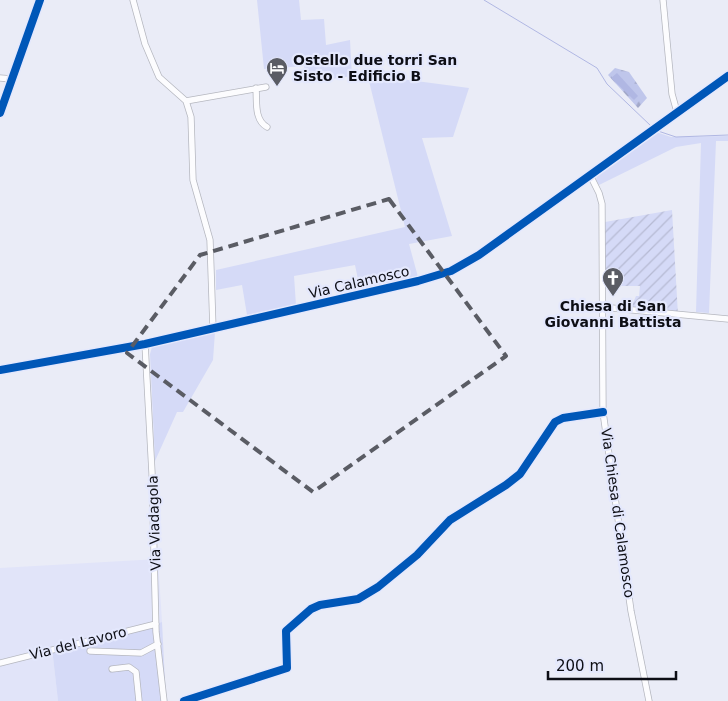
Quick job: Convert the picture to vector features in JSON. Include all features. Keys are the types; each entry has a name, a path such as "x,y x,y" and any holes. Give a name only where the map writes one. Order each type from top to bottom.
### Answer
{"main road":[{"path":"0,113 40,0"}],"street":[{"path":"133,0 146,44 159,77 186,101 192,117 193,180 197,200 210,240 213,328"},
{"path":"663,0 672,94 677,112"},
{"name":"Via Calamosco","path":"0,370 145,344 418,281 450,271 480,255 728,76"},
{"path":"0,78 13,79"},
{"path":"186,101 266,86"},
{"path":"256,88 258,118 261,124 267,127"},
{"name":"Via Chiesa di Calamosco","path":"590,175 600,193 602,204 601,307 604,412 631,611 648,701"},
{"path":"601,307 728,319"},
{"name":"Via Viadagola","path":"145,344 152,473 156,624 164,701"},
{"path":"184,701 287,668 286,631 302,615 320,604 347,602 368,594 417,555 450,520 506,486 520,474 559,419 604,412"},
{"name":"Via del Lavoro","path":"0,663 156,624"},
{"path":"90,651 141,653 158,644"},
{"path":"112,669 129,667 136,672 139,701"}],"highlighted area":[{"path":"389,199 506,356 313,492 127,353 200,255"}],"shaded area":[{"path":"257,0 299,0 301,20 324,19 326,45 350,40 352,76 305,83 304,66 264,69"},
{"path":"383,70 401,79 469,88 453,137 422,138 452,236 409,244 418,277 360,289 355,265 294,276 296,305 247,315 242,285 216,290 216,270 405,227 367,73"},
{"path":"617,73 638,96 634,100 611,78"},
{"path":"656,132 671,137 728,136 728,141 716,141 709,313 696,312 701,143 676,147 599,185 596,180 597,175"},
{"path":"672,210 678,315 629,312 636,296 639,296 640,286 604,286 605,222"},
{"path":"215,332 213,360 183,412 177,412 155,461 150,354 152,347"},
{"path":"158,559 162,622 52,648 58,701 0,701 0,568"},
{"path":"162,622 166,701 58,701 52,648"}],"green space":[{"path":"615,68 629,72 647,98 638,108 608,75"}],"waterway":[{"path":"484,0 597,68 607,84 651,126"},
{"path":"658,131 676,137 728,135"}],"cycle path":[{"path":"0,113 40,0"},
{"path":"0,370 145,344 418,281 451,271 479,255 728,76"},
{"path":"184,701 287,668 286,631 311,609 320,605 358,599 378,587 417,555 450,520 506,485 520,474 555,422 563,418 603,412"}],"place":[{"name":"Ostello due torri San Sisto - Edificio B","path":"277,87"},
{"name":"Chiesa di San Giovanni Battista","path":"613,297"}]}
